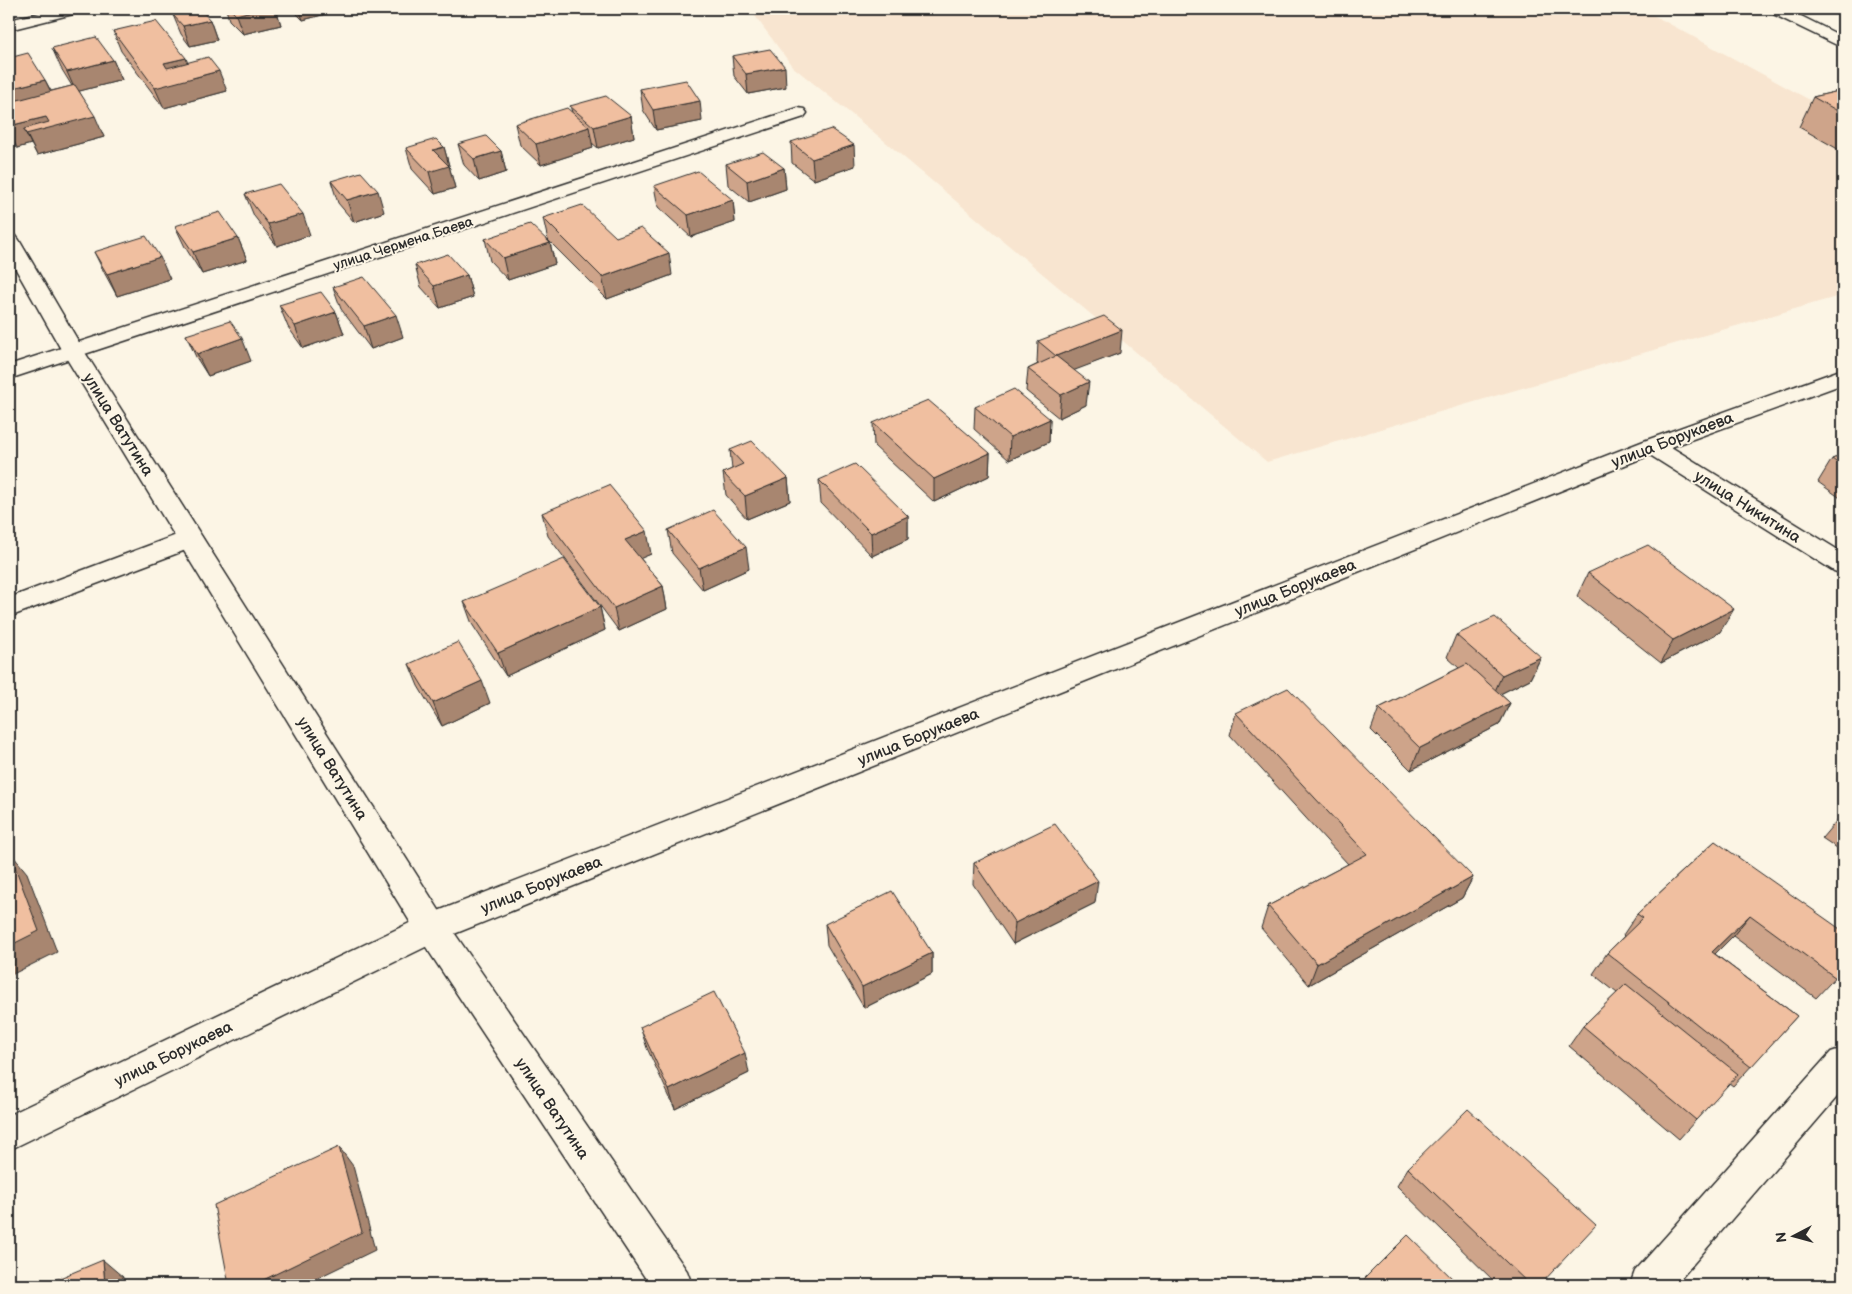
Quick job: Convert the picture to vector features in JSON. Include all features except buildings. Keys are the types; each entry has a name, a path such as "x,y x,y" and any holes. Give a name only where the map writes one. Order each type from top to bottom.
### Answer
{"street":[{"path":"9,25 75,9"},
{"path":"1775,9 1843,43"},
{"name":"улица Чермена Баева","path":"9,372 798,114"},
{"name":"улица Ватутина","path":"9,240 73,351 432,928 673,1285"},
{"name":"улица Борукаева","path":"9,1133 432,928 1652,446 1843,376"},
{"name":"улица Никитина","path":"1652,446 1843,565"},
{"path":"9,608 190,539"},
{"path":"1649,1285 1843,1064"}],"shaded area":[{"path":"750,9 1642,9 1843,118 1843,295 1267,462 882,139 792,66"}]}
